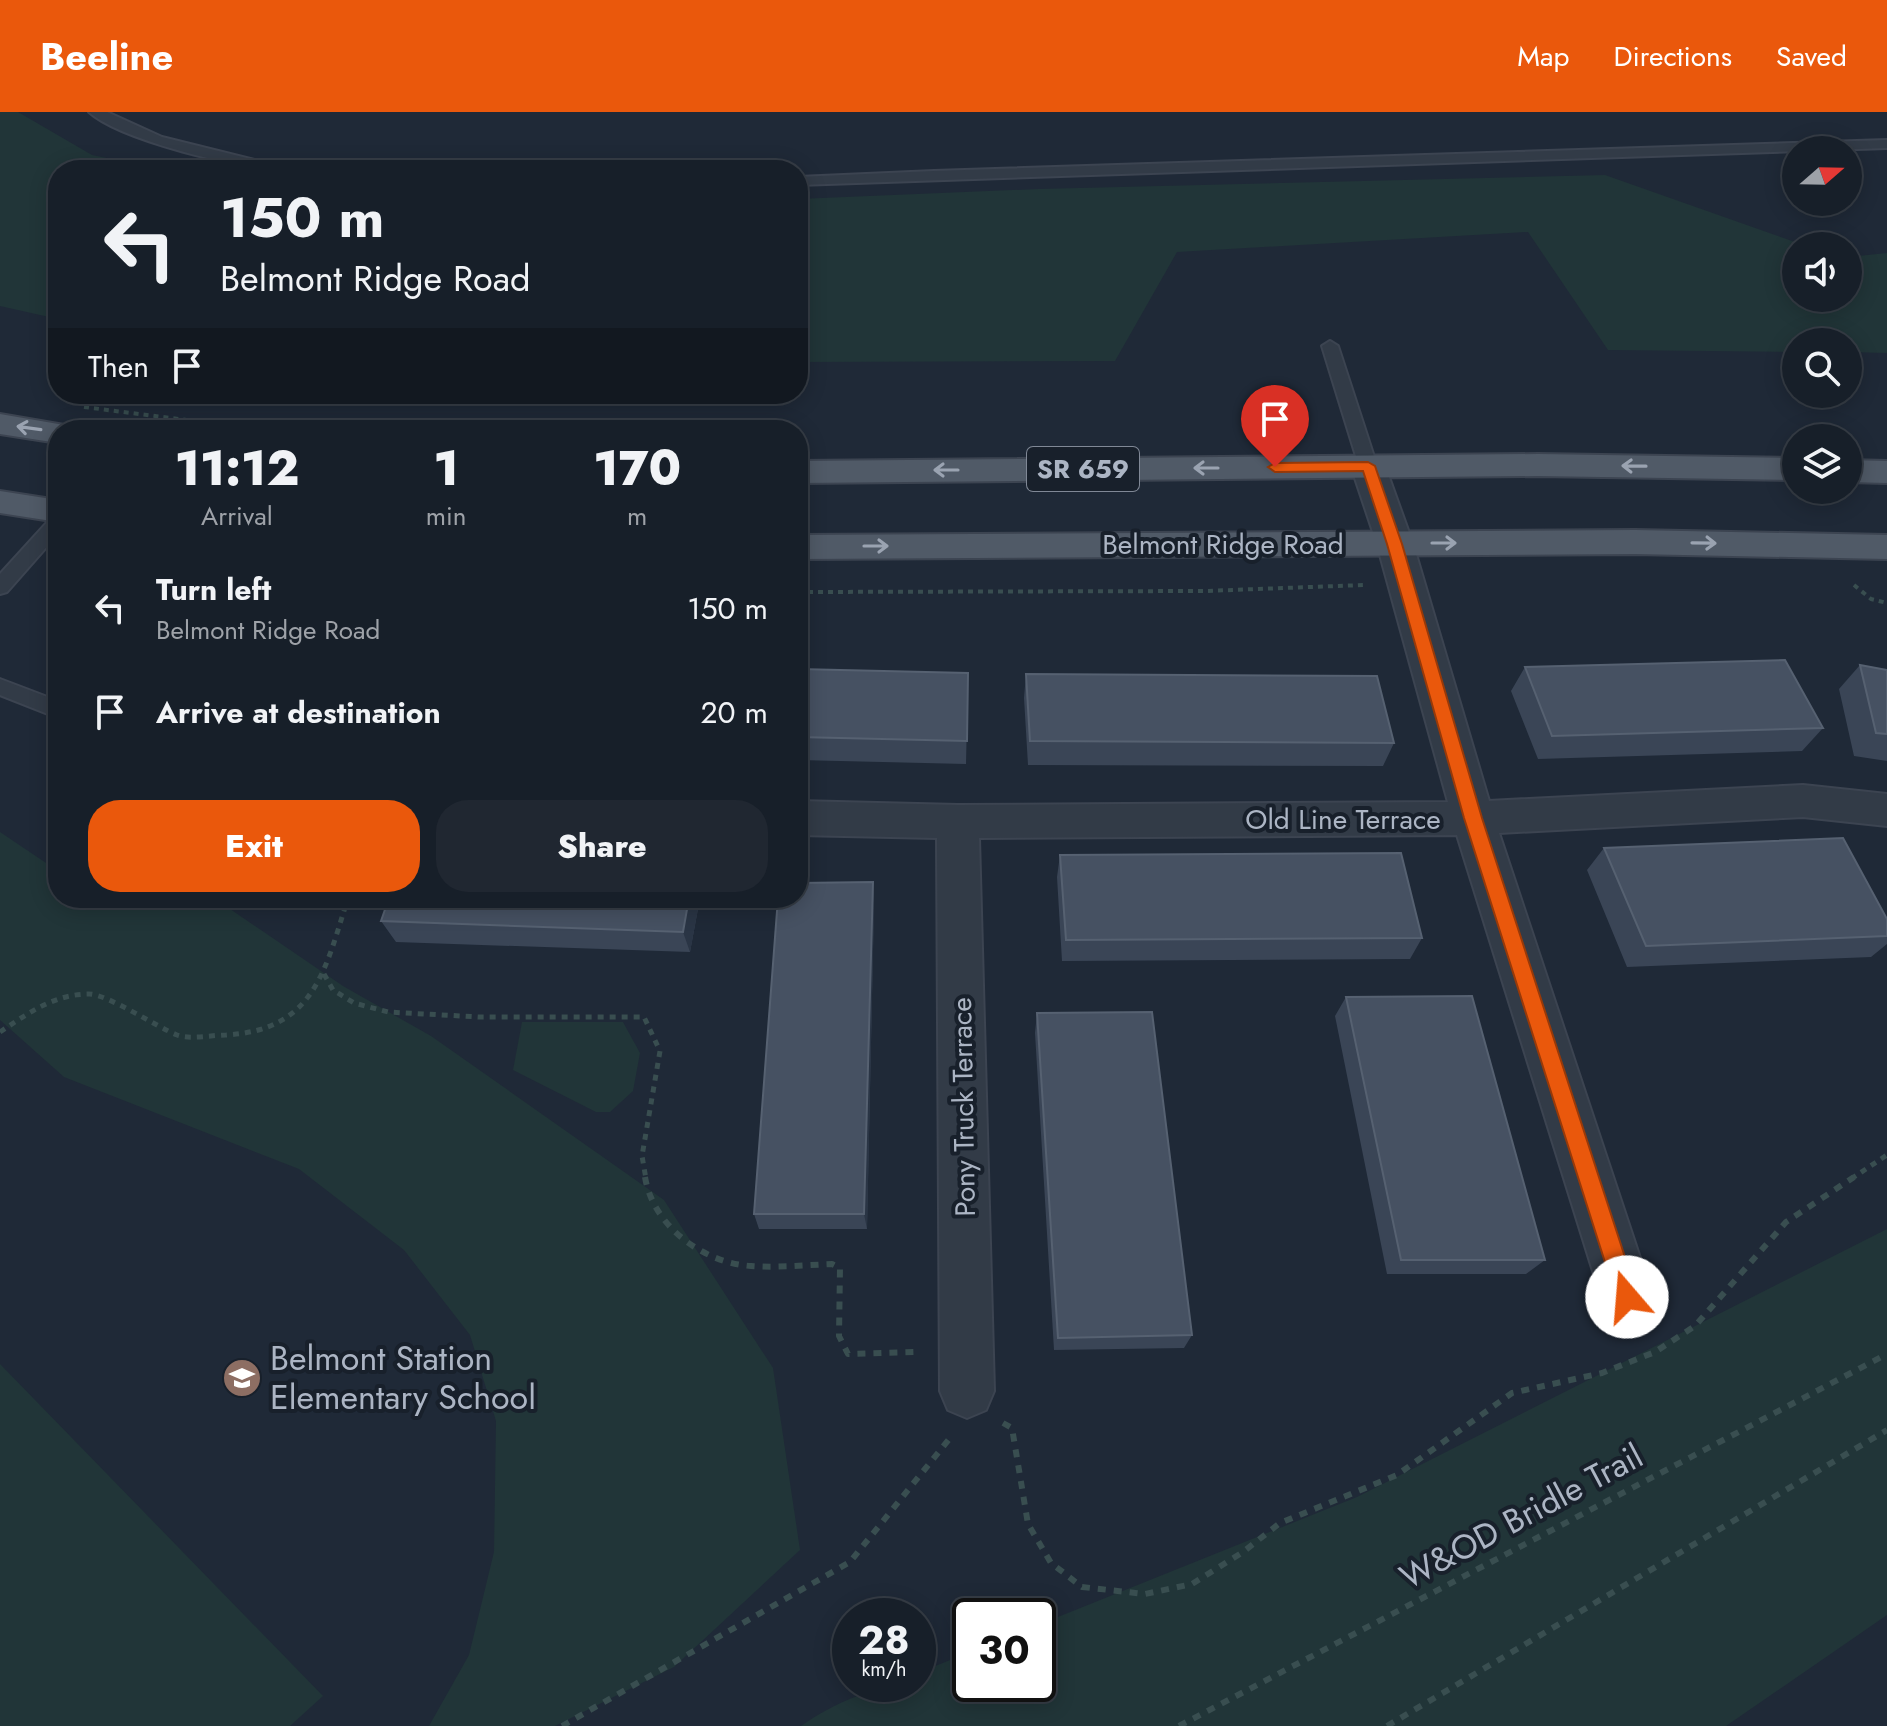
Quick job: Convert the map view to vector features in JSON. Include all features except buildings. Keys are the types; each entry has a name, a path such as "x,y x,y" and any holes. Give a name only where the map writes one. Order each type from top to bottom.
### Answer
{"main road":[{"path":"0,424 48,420"},
{"name":"SR 659","path":"808,472 1538,465 1782,469"},
{"path":"1862,471 1887,472"},
{"path":"0,502 48,509"},
{"name":"Belmont Ridge Road","path":"808,547 1635,542 1887,547"}],"street":[{"path":"1368,466 1395,544 1473,818 1627,1297"},
{"name":"Old Line Terrace","path":"808,818 958,822 1473,818 1803,801 1887,810"},
{"name":"Pony Truck Terrace","path":"958,822 973,1411"}],"lane":[{"path":"96,112 157,140 238,160"},
{"path":"808,181 1066,168 1481,159 1887,144"},
{"path":"1330,346 1368,466"},
{"path":"0,587 48,533"},
{"path":"0,687 48,706"}],"path":[{"path":"66,419 90,420"},
{"path":"1847,580 1871,599 1887,603"},
{"path":"0,1032 42,1005 92,994 181,1037 255,1033 275,1025 300,1006 324,974 345,908"},
{"path":"324,974 334,992 359,1004 400,1015 644,1017 660,1051 642,1156 648,1193 668,1226 705,1254 749,1266 832,1264 840,1268 839,1336 848,1354 921,1352"},
{"path":"562,1726 850,1562 973,1411 1012,1428 1028,1524 1051,1563 1082,1587 1145,1594 1192,1584 1243,1552 1280,1523 1397,1475 1512,1393 1602,1373 1655,1352 1695,1326 1786,1222 1887,1155"},
{"name":"W&OD Bridle Trail","path":"1179,1726 1887,1354"},
{"path":"1387,1726 1887,1430"}],"green space":[{"path":"0,112 18,112 92,155 116,160 48,160 48,317 0,306"},
{"path":"1605,175 1782,238 1782,312 1862,312 1862,256 1887,253 1887,353 1862,352 1862,328 1782,328 1782,352 1608,350 1528,232 1177,252 1115,361 808,362 808,199 1039,189"},
{"path":"0,832 48,864 48,908 229,908 343,986 431,1036 664,1200 773,1368 800,1550 674,1667 555,1726 429,1726 469,1655 494,1552 496,1421 470,1335 404,1250 299,1169 64,1077 0,1020"},
{"path":"522,1022 623,1022 640,1053 633,1091 610,1112 596,1112 513,1070"},
{"path":"1887,1229 1887,1615 1726,1726 801,1726 844,1702 936,1702 936,1666 952,1659 952,1702 1056,1702 1056,1618 1357,1497"},
{"path":"0,1364 323,1696 290,1726 0,1726"}],"place":[{"name":"Belmont Station Elementary School","path":"242,1378"}],"route":[{"path":"1275,467 1368,466 1395,544 1473,818 1627,1297"}]}
